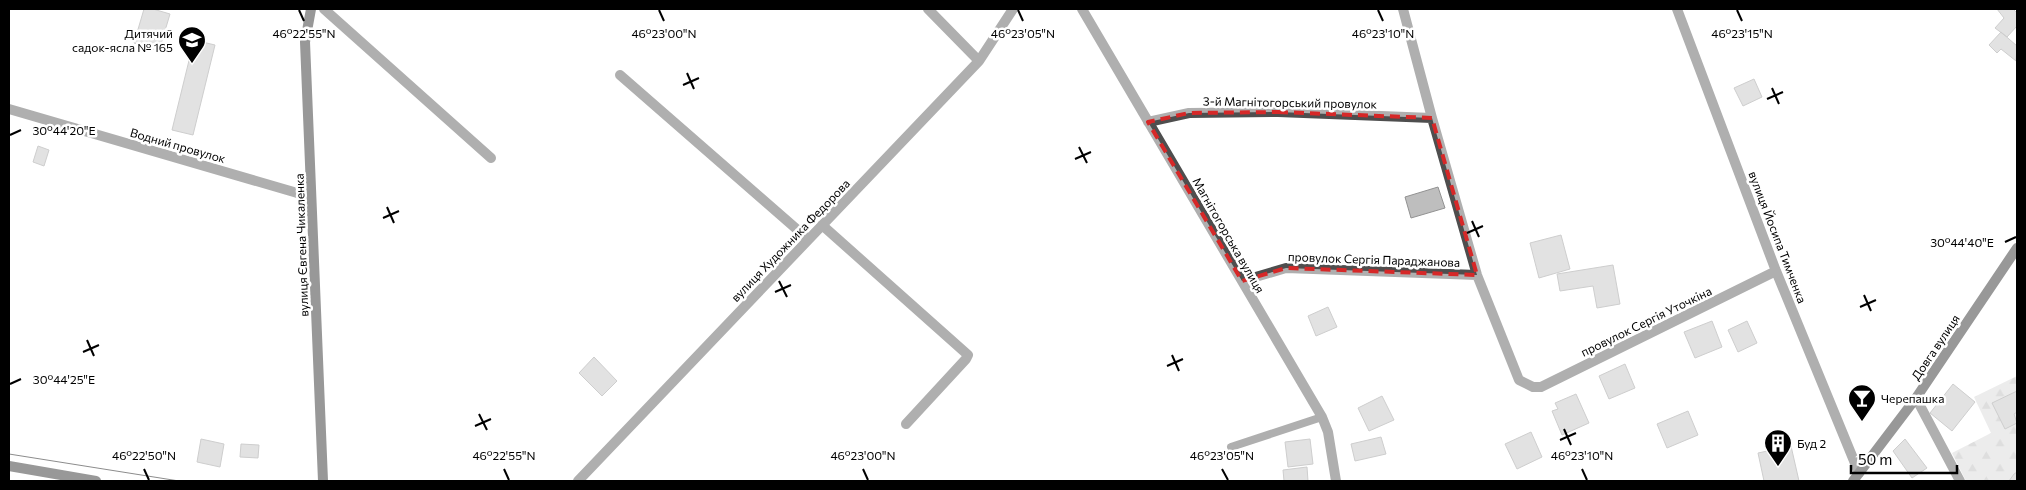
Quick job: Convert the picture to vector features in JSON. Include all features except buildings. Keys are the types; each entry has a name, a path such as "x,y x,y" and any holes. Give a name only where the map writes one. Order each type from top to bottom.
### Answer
{"street":[{"name":"вулиця Євгена Чикаленка","path":"311,9 305,42 323,481"},
{"path":"324,9 491,158"},
{"path":"928,9 978,61"},
{"name":"вулиця Художника Федорова","path":"578,481 978,61 1013,9"},
{"name":"Магнітогорська вулиця","path":"1082,9 1322,417 1328,432 1336,481"},
{"path":"1403,9 1477,275"},
{"name":"вулиця Йосипа Тимченка","path":"1677,9 1856,477"},
{"path":"620,75 808,239"},
{"name":"Водний провулок","path":"9,109 311,196"},
{"name":"3-й Магнітогорський провулок","path":"1148,122 1189,113 1258,112 1432,118"},
{"path":"822,225 968,355 906,424"},
{"name":"Довга вулиця","path":"1856,477 1916,398 2017,248"},
{"name":"провулок Сергія Параджанова","path":"1242,281 1286,268 1477,275"},
{"name":"провулок Сергія Уточкіна","path":"1477,275 1519,380 1525,385 1541,387 1776,271"},
{"path":"1916,398 1960,481"},
{"path":"9,466 96,481"}],"lane":[{"path":"1231,447 1322,417"}],"highlighted area":[{"path":"1278,112 1432,118 1477,275 1286,268 1242,281 1148,122 1189,113"}],"green space":[{"path":"2017,376 2017,481 1966,481 1952,453 1991,433 1974,397"}],"tram line":[{"path":"9,454 179,481"}],"place":[{"name":"Дитячий садок-ясла № 165","path":"192,64"},
{"name":"Черепашка","path":"1862,422"},
{"name":"Буд 2","path":"1778,467"}]}
